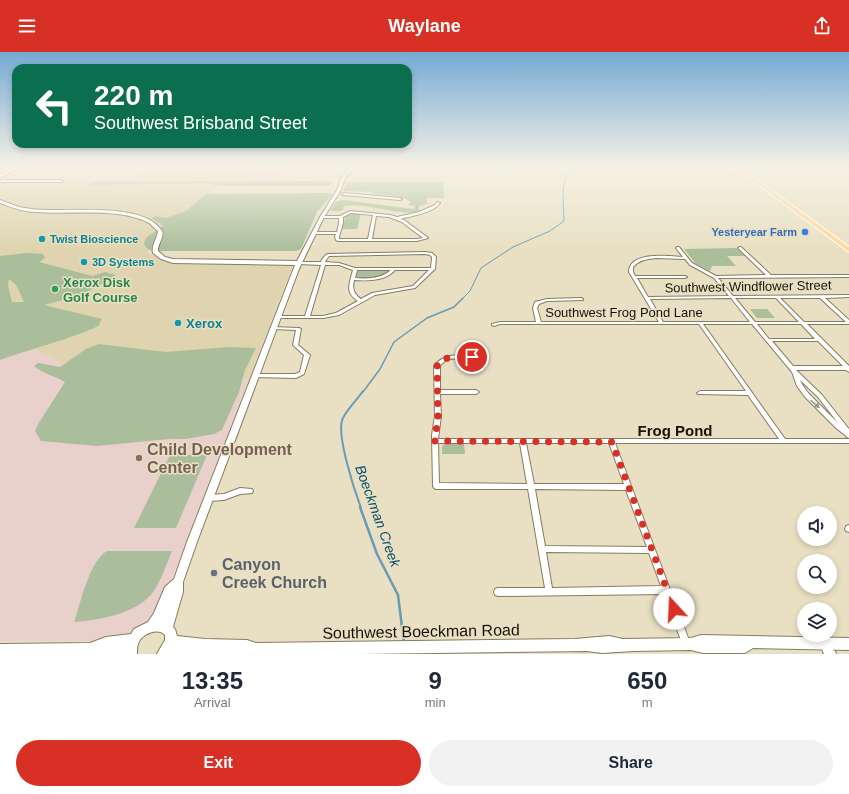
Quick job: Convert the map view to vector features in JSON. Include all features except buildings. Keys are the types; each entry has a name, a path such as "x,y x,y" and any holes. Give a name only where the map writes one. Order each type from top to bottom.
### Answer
{"main road":[{"path":"152,626 158,617 169,591 178,582 208,498 299,263 322,217 337,194"},
{"path":"773,194 847,248"},
{"path":"0,201 16,208 31,211 109,212 146,220 154,224 160,231 160,238 154,249 155,252 163,258 174,261 299,263"},
{"path":"163,654 171,641 171,633 168,628 170,613 180,588 178,582"},
{"path":"0,650 90,649 130,653 134,639 139,633 152,626 158,625 168,628"},
{"path":"90,649 106,643 134,639"},
{"name":"Southwest Boeckman Road","path":"171,641 205,645 252,646 256,649"},
{"name":"Southwest Boeckman Road","path":"163,654 242,653 256,649 586,645 596,648 623,645 688,644 703,647 745,647 749,644 828,651 849,644"}],"street":[{"path":"345,194 400,199"},
{"path":"322,217 341,217 350,212 398,218 422,212 428,208 436,206 438,203"},
{"path":"370,240 375,214"},
{"path":"341,217 342,223 338,233 338,240 426,238 398,218"},
{"path":"315,233 338,233"},
{"path":"678,248 693,265 715,277 793,370 820,396 826,406 846,429 848,434"},
{"path":"740,248 770,277"},
{"path":"277,317 307,317 337,314 380,292 414,287 433,269 434,257 428,253 331,254 326,256 322,263 307,317"},
{"path":"662,323 634,277 631,267 637,261 653,258 686,258"},
{"path":"299,263 344,264 355,269 433,269"},
{"path":"355,269 351,294 361,301"},
{"path":"353,279 387,275 394,269"},
{"path":"715,277 849,276"},
{"path":"634,277 685,277"},
{"path":"821,296 849,322"},
{"name":"Southwest Windflower Street","path":"647,298 778,298 849,296"},
{"path":"778,298 848,369"},
{"path":"539,323 535,308 537,302 551,299 581,299"},
{"name":"Southwest Frog Pond Lane","path":"494,325 500,323 849,322"},
{"path":"700,323 783,440"},
{"path":"255,376 296,376 302,373 307,355 295,345 298,329 274,328"},
{"path":"768,340 820,340"},
{"path":"472,357 450,358 439,363 437,369 438,392 435,441 436,486 628,487"},
{"path":"793,370 848,369"},
{"path":"793,370 797,383 802,391 838,428 848,434"},
{"path":"438,392 476,392"},
{"path":"700,393 750,393"},
{"path":"435,441 849,441"},
{"path":"523,441 549,591"},
{"path":"612,442 666,590 688,644"},
{"path":"208,498 224,497 240,491 250,491"},
{"path":"542,549 652,550"},
{"path":"498,592 666,590"}],"shaded area":[{"name":"Xerox","path":"0,194 209,194 146,253 178,263 293,265 249,379 196,377 65,365 23,343 0,308"},
{"path":"0,308 196,377 249,379 154,626 144,637 134,641 0,641"}],"green space":[{"path":"206,194 332,195 317,212 301,249 296,251 156,251 149,250 146,247 144,242 147,237 163,226 151,218 156,216 166,218 186,211"},
{"path":"376,194 444,194 444,198 427,198 427,204 419,206 419,212 401,212 363,206 344,206 342,211 330,211 337,201 343,200 414,209 415,206 408,205 411,202 401,197"},
{"path":"346,214 361,214 357,229 342,229"},
{"path":"736,248 745,256 727,256 736,266 712,266 710,271 695,263 684,249"},
{"path":"27,253 43,254 45,258 39,262 92,276 105,272 116,275 82,295 44,305 102,319 99,325 69,338 0,360 0,256","holes":["9,279 16,285 24,302 12,302 8,286"]},
{"path":"359,270 388,270 389,273 358,279 355,275"},
{"path":"750,309 767,309 775,318 757,318"},
{"path":"99,344 166,352 228,347 256,348 245,370 239,392 222,430 214,434 186,439 169,439 97,446 41,441 35,431 65,382 41,371 34,366 38,363 60,367 86,349"},
{"path":"444,444 464,444 465,454 442,454 442,447"},
{"path":"170,455 207,455 176,528 134,528"},
{"path":"107,551 172,551 157,586 151,595 142,603 132,609 108,617 74,622 90,573 101,556"}],"waterway":[{"name":"Boeckman Creek","path":"363,392 380,369 394,342 427,318 454,307 470,291 481,268 513,247 550,231 564,221 563,194"},
{"name":"Boeckman Creek","path":"361,508 347,462 341,425 345,414 363,391"},
{"name":"Boeckman Creek","path":"360,507 377,554 398,595 404,643"}],"place":[{"name":"Yesteryear Farm","path":"805,232"},
{"name":"Twist Bioscience","path":"42,239"},
{"name":"3D Systems","path":"84,262"},
{"name":"Xerox Disk Golf Course","path":"55,289"},
{"name":"Xerox","path":"178,323"},
{"name":"Child Development Center","path":"139,458"},
{"name":"Canyon Creek Church","path":"214,573"}],"district":[{"name":"Frog Pond","path":"675,431"}],"route":[{"path":"472,357 459,357 442,360 437,366 438,416 435,441 612,442 674,609"}]}
